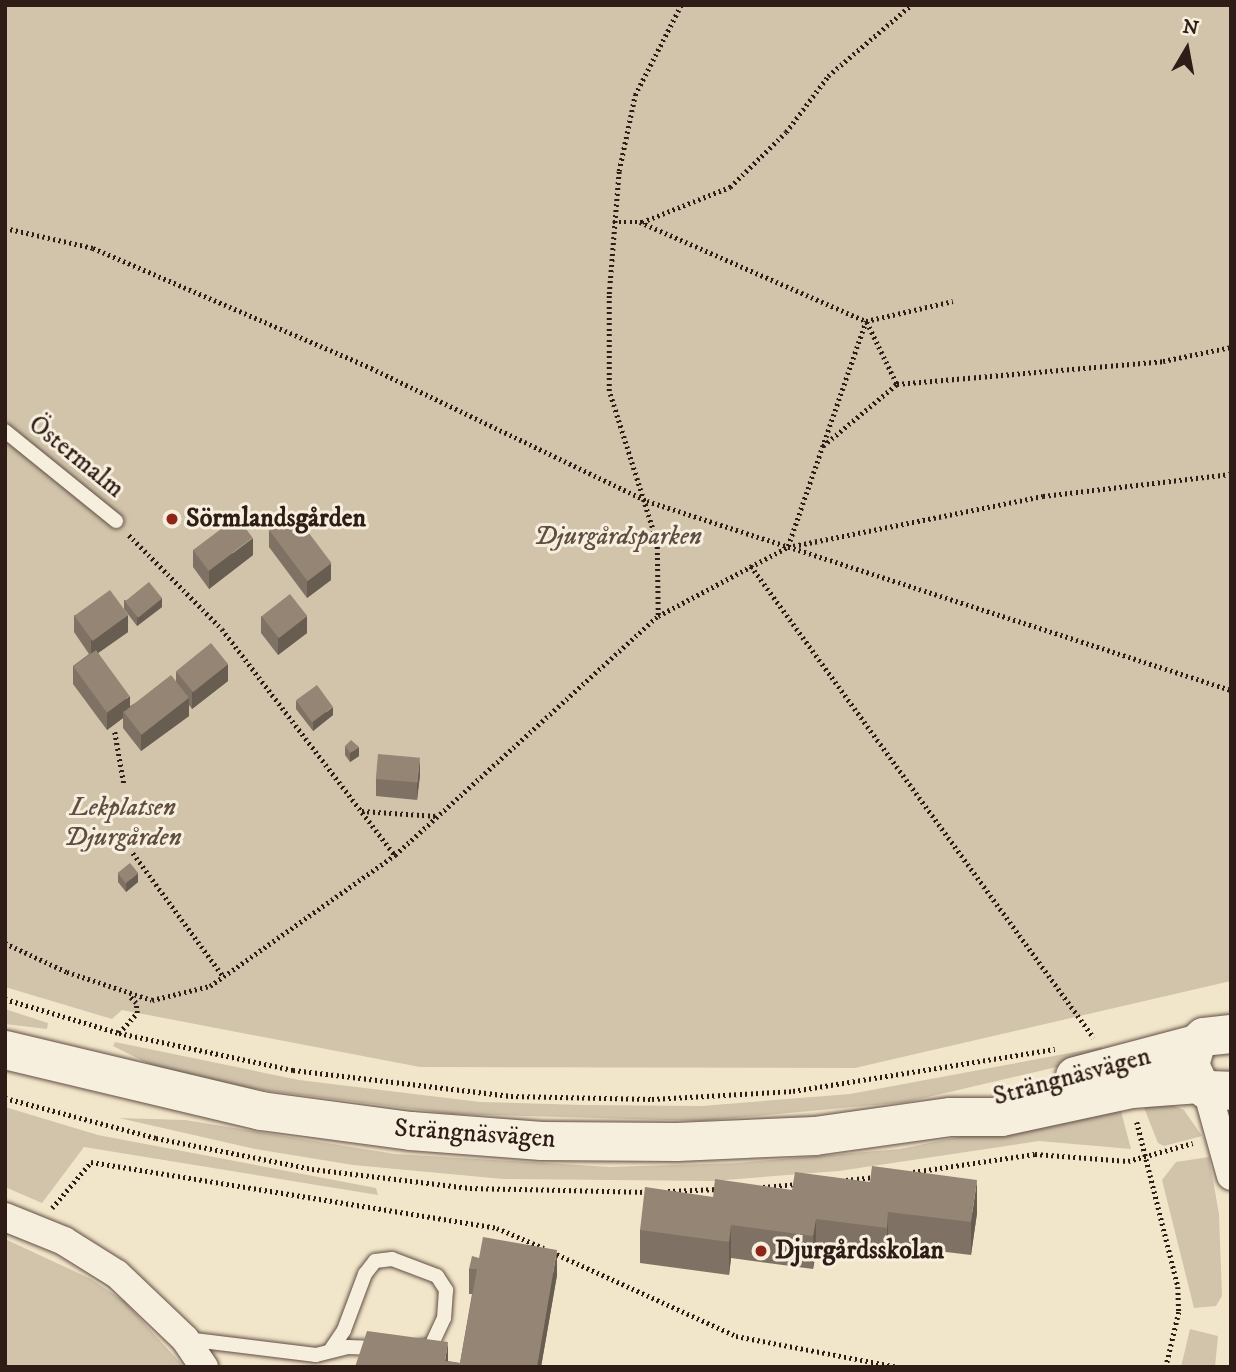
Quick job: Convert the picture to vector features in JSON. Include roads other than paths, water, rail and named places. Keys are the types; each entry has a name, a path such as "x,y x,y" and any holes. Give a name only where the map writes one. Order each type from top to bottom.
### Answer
{"main road":[{"path":"1212,1088 1190,1065 1213,1039"},
{"name":"Strängnäsvägen","path":"951,1116 997,1093 1213,1039"},
{"name":"Strängnäsvägen","path":"5,1050 261,1111 411,1131 529,1140 677,1142 815,1136 951,1116 1002,1117 1132,1089 1212,1088"}],"street":[{"path":"1212,1088 1231,1176"},
{"path":"5,1217 64,1241 117,1275 185,1339 204,1367"}],"lane":[{"name":"Östermalm","path":"5,431 116,522"},
{"path":"185,1339 275,1352 330,1351 431,1346 444,1318 446,1290 437,1276 408,1261 375,1261 365,1275 344,1330 330,1351"}],"place":[{"name":"Sörmlandsgården","path":"172,519"},
{"name":"Djurgårdsskolan","path":"761,1251"}],"park label":[{"name":"Djurgårdsparken","path":"618,537"},
{"name":"Lekplatsen Djurgården","path":"123,823"}]}
